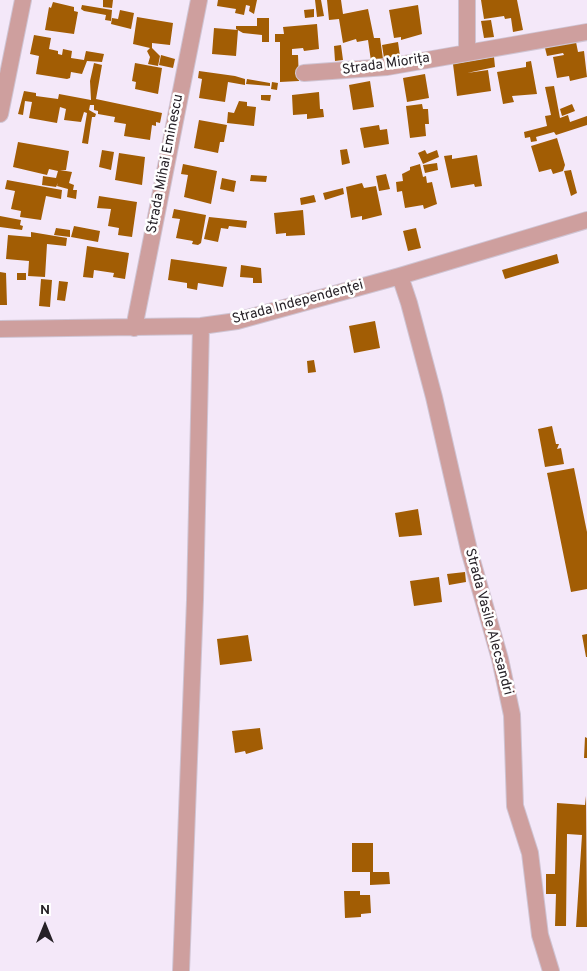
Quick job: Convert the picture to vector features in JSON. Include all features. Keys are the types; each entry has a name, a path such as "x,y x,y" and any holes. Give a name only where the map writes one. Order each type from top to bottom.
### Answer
{"street":[{"path":"0,114 23,0"},
{"name":"Strada Mihai Eminescu","path":"134,328 199,0"},
{"path":"467,0 467,51"},
{"name":"Strada Miorița","path":"304,73 388,66 587,32"},
{"name":"Strada Independenţei","path":"0,329 201,326 274,312 587,220"},
{"name":"Strada Vasile Alecsandri","path":"400,276 431,387 469,550 500,659 512,715 515,806 530,853 534,903 540,935 551,971"},
{"path":"181,971 201,326"}],"building":[{"path":"103,0 113,0 112,8 103,7"},
{"path":"218,0 257,0 254,14 249,11 250,6 246,5 244,15 235,13 236,9 217,6"},
{"path":"315,0 321,0 324,16 317,17"},
{"path":"327,0 341,0 343,14 368,9 374,38 380,38 383,59 371,61 368,40 357,42 356,39 343,43 339,19 329,20"},
{"path":"481,0 517,0 523,30 513,32 511,18 505,19 504,16 484,19"},
{"path":"53,2 74,7 74,11 78,12 74,34 45,30 49,7 51,8"},
{"path":"82,5 112,10 111,21 105,20 106,15 84,11 81,9"},
{"path":"418,5 422,34 401,40 401,37 394,38 389,10"},
{"path":"314,9 314,17 305,18 304,10"},
{"path":"120,10 134,13 131,29 111,24 112,18 118,19"},
{"path":"137,17 173,23 170,45 152,43 152,48 160,56 158,66 148,64 150,57 147,51 150,48 133,44"},
{"path":"257,18 269,18 269,42 262,42 262,35 243,33 236,29 236,26 257,26"},
{"path":"491,20 494,37 484,38 481,21"},
{"path":"317,24 319,49 304,51 303,48 292,49 292,55 298,55 299,81 280,82 280,42 275,42 275,34 284,34 283,27"},
{"path":"214,28 238,30 236,56 212,54"},
{"path":"34,35 51,38 49,49 58,51 58,54 62,55 63,49 72,51 71,58 84,60 86,51 104,54 102,62 87,61 82,74 71,72 70,78 67,79 36,74 39,56 30,54"},
{"path":"398,42 400,56 384,58 382,45"},
{"path":"576,42 578,52 584,51 587,77 570,81 569,76 557,78 553,57 564,55 563,53 547,56 545,48"},
{"path":"341,45 343,60 335,61 334,46"},
{"path":"161,55 175,59 173,68 159,65"},
{"path":"494,57 495,67 467,73 488,70 491,91 457,96 453,64"},
{"path":"531,61 537,94 512,96 514,102 503,104 497,72 526,67 526,62"},
{"path":"94,63 102,65 96,99 162,113 160,123 156,122 156,126 152,125 150,140 124,136 126,124 114,122 115,117 98,114 98,111 94,110 94,105 90,105 89,110 96,114 95,117 92,117 88,144 82,143 87,113 84,112 81,122 64,120 66,109 60,107 57,123 29,118 32,102 25,101 23,115 18,114 24,91 36,93 36,96 58,99 59,94 91,100 90,81"},
{"path":"135,63 162,68 158,94 135,89 136,82 132,81"},
{"path":"199,71 245,79 245,85 228,82 225,102 199,98 202,79 198,78"},
{"path":"425,74 429,98 407,102 403,78"},
{"path":"247,79 270,83 270,86 246,84"},
{"path":"370,81 374,107 353,110 349,85"},
{"path":"272,82 278,83 277,90 271,89"},
{"path":"554,86 560,118 568,115 570,122 587,116 587,125 556,135 554,132 536,137 537,141 531,142 530,137 525,138 524,132 547,126 545,116 551,115 545,87"},
{"path":"319,92 320,109 323,109 324,117 307,119 307,114 293,115 292,95"},
{"path":"261,95 271,95 270,101 261,100"},
{"path":"239,101 247,102 247,106 256,107 254,126 227,123 228,112 234,113"},
{"path":"422,104 423,109 428,109 429,124 425,124 426,136 410,138 406,106"},
{"path":"572,104 575,111 562,116 560,109"},
{"path":"199,120 227,125 224,142 220,142 218,153 194,148"},
{"path":"379,125 380,130 387,129 389,144 364,148 360,128"},
{"path":"557,138 565,165 563,171 553,174 551,169 539,172 531,146"},
{"path":"18,142 69,151 66,170 60,170 72,172 69,183 74,185 73,190 77,190 76,199 67,197 68,189 57,186 58,183 56,187 42,185 43,176 56,178 58,171 49,169 47,175 13,167"},
{"path":"347,149 350,163 342,165 340,150"},
{"path":"102,150 114,152 111,170 99,167"},
{"path":"425,150 427,154 437,150 439,157 423,164 418,153"},
{"path":"119,153 145,157 142,185 115,180"},
{"path":"452,155 452,159 477,155 482,186 475,187 474,184 451,188 444,156"},
{"path":"437,163 438,170 425,173 423,165"},
{"path":"183,164 217,171 211,204 184,197 188,175 181,174"},
{"path":"420,164 423,177 426,176 427,183 432,182 437,204 424,209 423,205 405,208 402,191 397,192 396,182 403,181 402,174 410,170 410,167"},
{"path":"571,170 577,193 571,196 564,171"},
{"path":"386,174 390,189 379,191 376,176"},
{"path":"251,175 267,176 266,182 250,181"},
{"path":"222,178 236,181 234,192 220,189"},
{"path":"7,180 62,190 61,199 46,196 41,220 20,217 21,211 11,209 15,191 5,189"},
{"path":"362,183 364,188 376,186 382,215 362,220 362,216 351,218 346,187"},
{"path":"343,188 344,194 325,200 323,193"},
{"path":"314,195 316,202 301,205 300,198"},
{"path":"99,196 137,202 132,237 118,235 119,228 108,226 111,209 97,208"},
{"path":"174,209 206,215 201,243 198,245 192,244 193,241 176,238 180,219 172,218"},
{"path":"303,210 305,235 286,236 286,233 276,234 274,213"},
{"path":"0,216 21,220 22,230 0,227"},
{"path":"209,217 247,221 246,228 229,226 228,229 221,228 218,242 204,239"},
{"path":"74,226 100,231 98,242 71,237"},
{"path":"56,228 70,230 70,237 54,235"},
{"path":"416,228 421,248 408,251 403,231"},
{"path":"31,232 67,238 66,246 47,244 45,277 28,276 29,261 6,259 8,235 31,237"},
{"path":"87,246 129,253 125,279 113,277 114,273 94,270 93,278 83,277"},
{"path":"557,254 559,263 505,279 502,270"},
{"path":"171,259 227,267 223,287 198,283 197,290 187,288 187,283 168,280"},
{"path":"241,265 261,268 262,283 253,283 253,278 240,277"},
{"path":"0,272 6,273 7,305 0,305"},
{"path":"17,273 26,273 26,280 17,280"},
{"path":"41,279 52,280 50,307 39,306"},
{"path":"59,281 68,282 65,301 57,300"},
{"path":"375,321 380,348 354,353 349,326"},
{"path":"314,360 316,372 308,373 307,361"},
{"path":"552,426 556,444 559,444 557,449 561,448 564,464 545,467 538,429"},
{"path":"574,468 587,532 587,589 571,592 547,473"},
{"path":"418,509 422,535 399,537 395,513"},
{"path":"465,572 466,582 449,585 447,574"},
{"path":"439,577 442,602 414,606 410,581"},
{"path":"587,634 587,657 586,657 582,635"},
{"path":"248,635 252,661 220,665 217,639"},
{"path":"260,728 263,749 246,754 245,751 235,753 232,731"},
{"path":"585,737 587,738 587,758 584,758"},
{"path":"586,796 587,927 576,927 582,835 567,834 566,926 555,926 556,894 546,894 546,874 555,874 557,803 585,805"},
{"path":"352,843 373,843 373,872 389,872 390,884 370,885 370,872 352,872"},
{"path":"344,891 360,891 360,895 370,895 371,913 361,914 361,917 345,918"}]}
